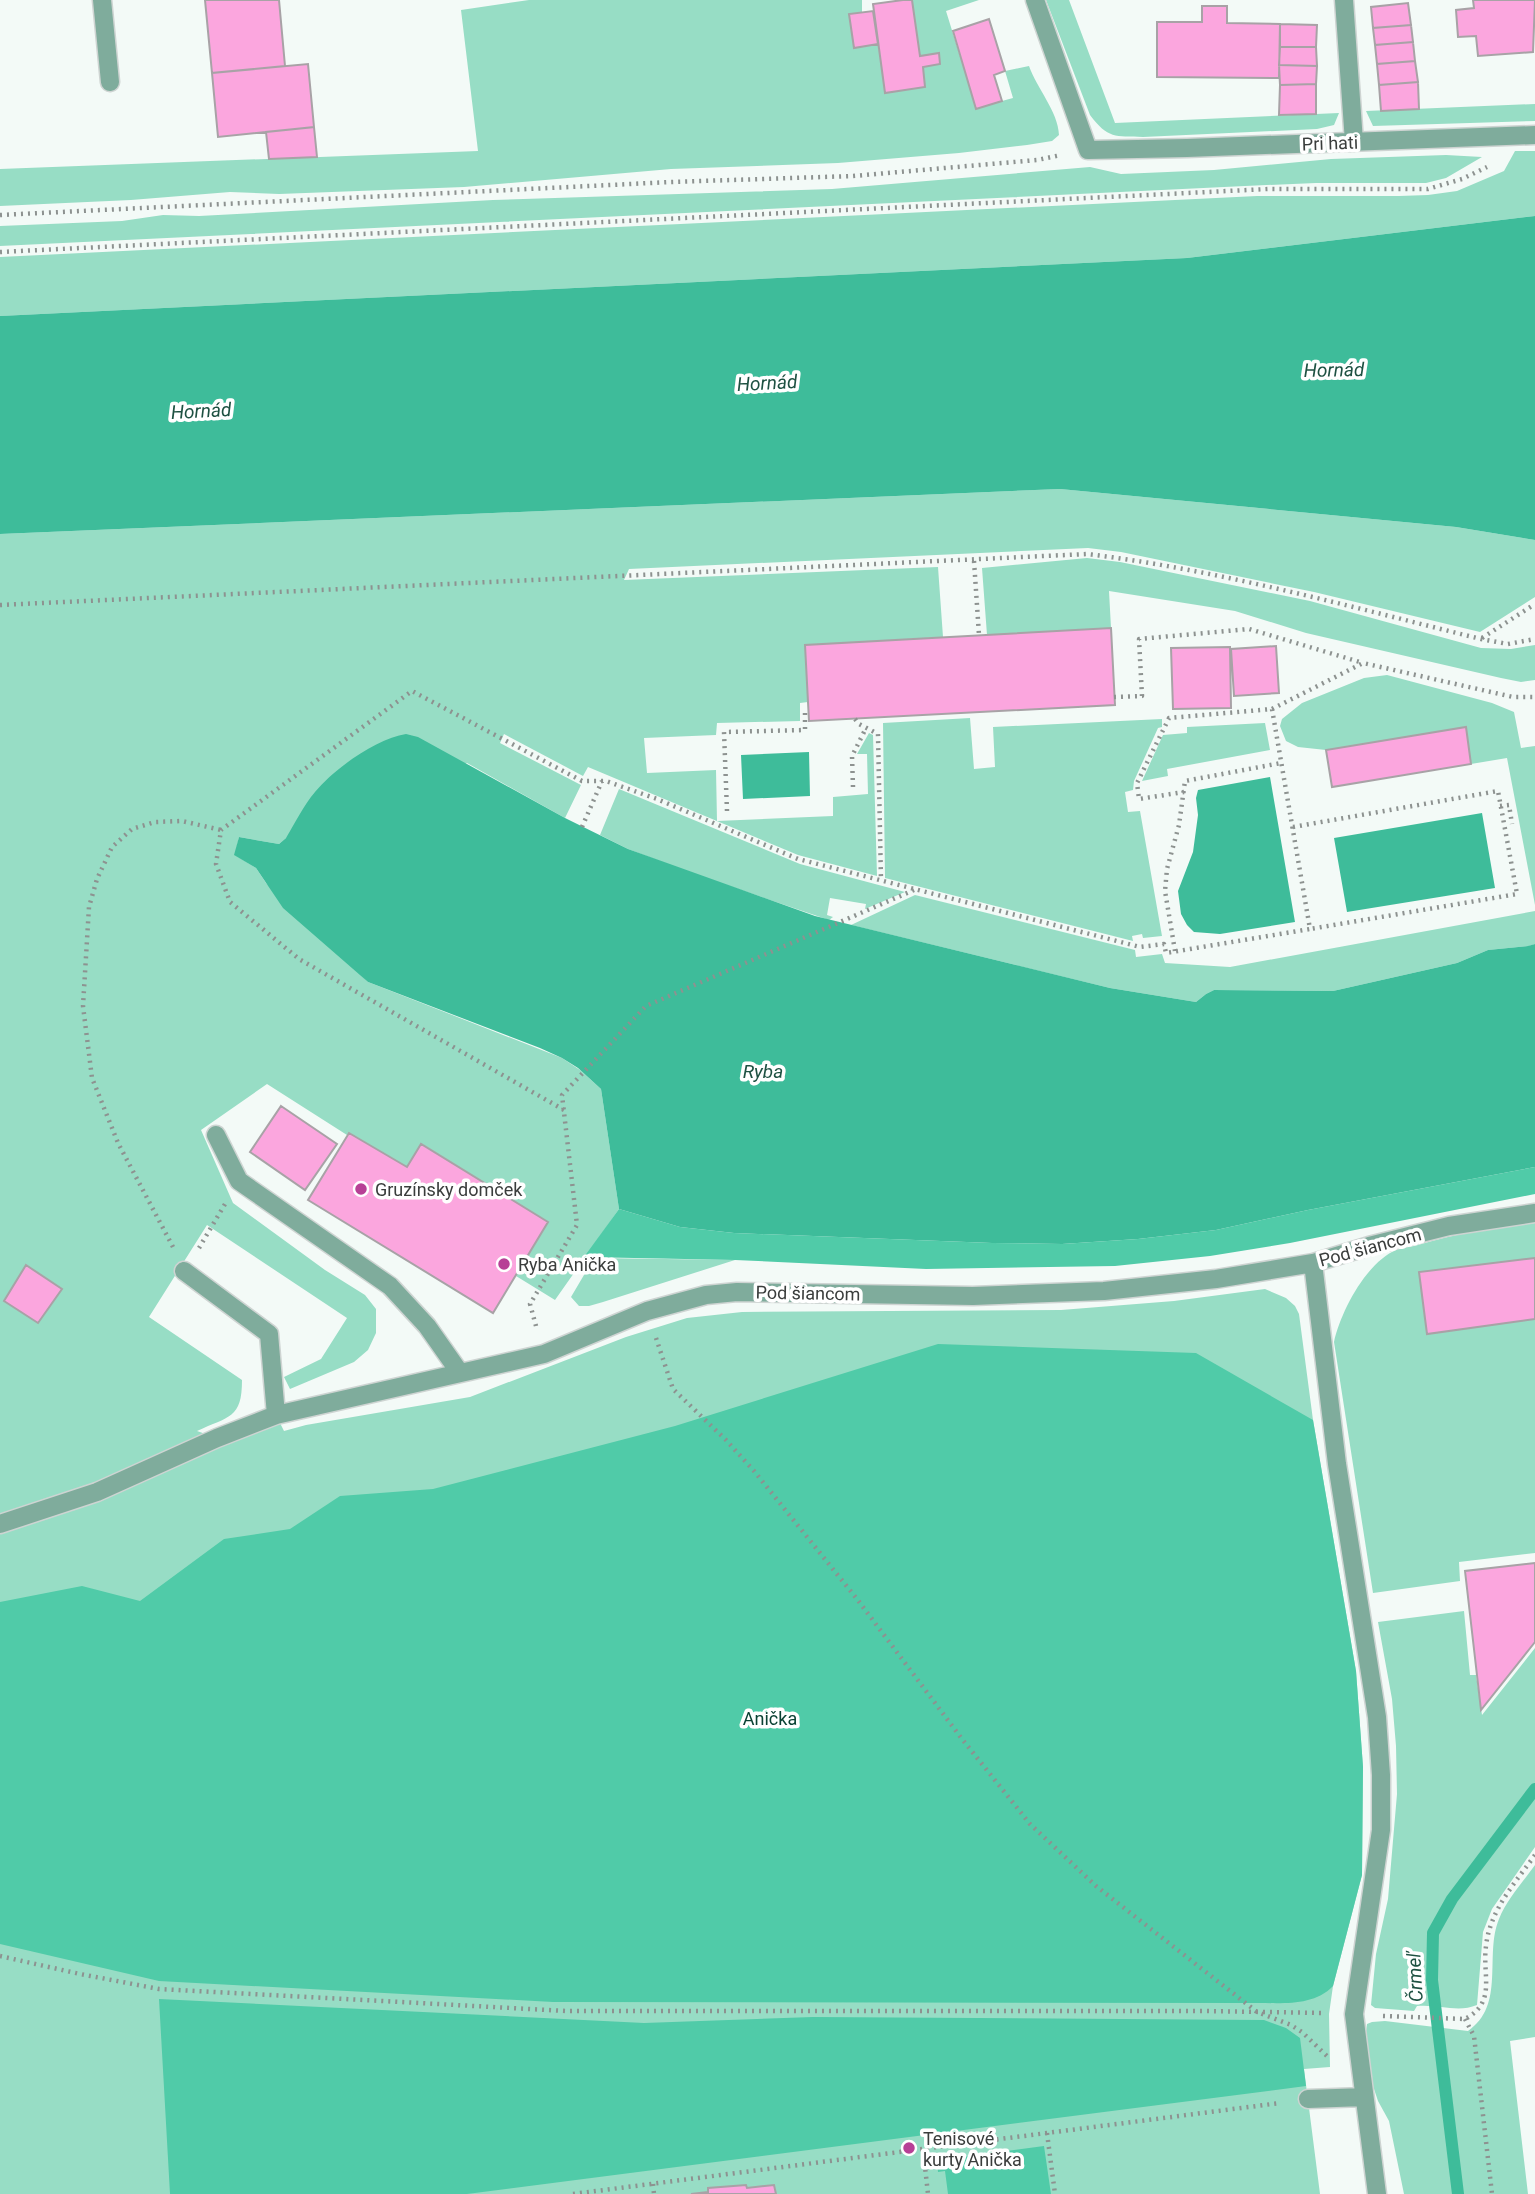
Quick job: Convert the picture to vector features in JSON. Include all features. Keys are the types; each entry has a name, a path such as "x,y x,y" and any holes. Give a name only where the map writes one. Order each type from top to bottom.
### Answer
{"lane":[{"path":"102,0 110,82"},
{"path":"1035,0 1088,150"},
{"path":"1344,0 1354,142"},
{"name":"Pri hati","path":"1088,150 1535,135"},
{"path":"216,1135 240,1181 390,1286 427,1326 460,1373"},
{"name":"Pod šiancom","path":"0,1524 97,1492 217,1438 276,1415 544,1354 647,1311 706,1295 737,1292 973,1296 1104,1291 1216,1279 1313,1263 1448,1226 1535,1213"},
{"path":"1313,1263 1337,1464 1377,1717 1381,1775 1381,1830 1354,2014 1377,2194"},
{"path":"184,1271 269,1335 276,1415"},
{"path":"1308,2099 1363,2093"}],"path":[{"path":"0,215 671,182 853,176 1037,160 1088,150"},
{"path":"0,252 1268,189 1428,189"},
{"path":"0,605 1087,554 1120,558 1308,596 1481,639 1508,643 1535,639"},
{"path":"974,561 979,635"},
{"path":"1481,639 1535,604"},
{"path":"1114,697 1142,696 1139,639 1249,629 1363,663 1513,697 1535,697"},
{"path":"1184,792 1139,799 1137,783 1169,718 1272,709 1363,663"},
{"path":"564,1110 299,959 230,902 216,864 221,830 412,691 582,781 602,781 657,799 798,859 1140,947 1164,944 1166,953 1517,894 1498,791 1293,827"},
{"path":"1272,709 1310,929"},
{"path":"727,811 724,732 805,730 805,713 809,712"},
{"path":"855,719 878,734 881,881"},
{"path":"853,787 852,756 866,728"},
{"path":"1175,951 1165,891 1185,781 1281,763"},
{"path":"582,827 602,781"},
{"path":"1500,806 1509,804 1512,824"},
{"path":"174,1250 118,1143 92,1078 83,1006 89,907 97,879 113,847 132,829 155,822 182,821 221,830"},
{"path":"544,1354 530,1304 577,1226 562,1095 646,1006 915,890"},
{"path":"212,1228 228,1200"},
{"path":"647,1311 673,1389 754,1471 857,1599 1030,1824 1096,1886 1257,2012 1302,2032 1363,2093"},
{"path":"1414,2017 1465,2019 1475,2014 1483,2004 1490,1922 1504,1897 1535,1855"},
{"path":"0,1956 159,1989 568,2011 1354,2014"},
{"path":"1465,2019 1475,2036 1492,2194"},
{"path":"573,2194 1308,2099"},
{"path":"1047,2133 1055,2194"},
{"path":"923,2149 928,2194"},
{"path":"653,2184 654,2194"}],"green space":[{"path":"529,0 862,0 862,13 850,14 854,48 878,44 885,93 925,87 923,67 940,64 939,53 920,56 912,0 979,0 946,11 976,108 1013,98 1005,71 1029,66 1055,117 1059,135 1052,141 1027,145 838,163 671,169 464,187 279,194 230,192 0,206 0,169 478,151 461,10"},
{"path":"1046,0 1069,0 1115,123 1339,113 1334,125 1317,129 1143,137 1113,135 1090,115"},
{"path":"1535,104 1535,121 1373,126 1366,111"},
{"path":"1515,151 1535,151 1535,216 1187,258 0,316 0,257 1257,196 1428,195 1457,191 1504,171"},
{"path":"1446,155 1482,157 1446,178 1426,183 1245,186 0,246 0,226 122,221 163,215 199,216 493,200 832,189 1090,167 1121,174 1214,170 1331,159"},
{"name":"Anička","path":"1060,489 1456,527 1535,540 1535,597 1480,632 1314,592 1121,552 1088,548 629,569 624,580 938,567 943,637 806,645 808,702 800,703 800,721 717,723 716,735 644,738 647,773 716,770 717,821 833,816 833,797 868,794 867,754 857,754 869,733 873,735 877,876 798,855 588,767 583,776 504,734 500,743 581,785 565,818 467,763 286,838 279,844 239,837 235,855 256,868 266,883 368,982 562,1058 601,1089 619,1209 555,1300 516,1276 548,1222 422,1144 407,1167 349,1133 347,1135 267,1084 201,1130 233,1203 325,1270 365,1295 376,1309 376,1333 368,1350 354,1362 290,1389 284,1377 321,1359 347,1318 207,1225 149,1317 242,1380 239,1402 232,1414 197,1431 217,1438 276,1415 284,1431 470,1397 626,1337 687,1318 742,1312 1061,1310 1174,1301 1265,1289 1286,1298 1299,1314 1313,1420 1356,1671 1363,1767 1362,1875 1333,1986 1329,2014 1330,2067 1304,2069 1320,2194 0,2194 0,534"},
{"path":"1087,558 1120,562 1310,601 1481,648 1511,649 1535,645 1535,680 1521,682 1501,678 1306,633 1235,611 1109,591 1111,628 987,635 982,568"},
{"path":"1387,675 1492,703 1514,712 1521,748 1535,746 1535,905 1507,758 1471,764 1465,727 1326,750 1298,747 1286,741 1280,726 1282,719 1302,703 1364,678"},
{"path":"970,718 974,769 995,767 993,727 1162,719 1162,727 1158,728 1134,781 1133,790 1125,792 1128,812 1140,811 1162,936 1143,938 1142,934 1132,936 1133,941 885,878 883,723"},
{"path":"1265,723 1270,750 1167,769 1168,776 1142,781 1163,735 1187,733 1187,727"},
{"path":"619,789 800,864 905,892 865,909 866,904 830,898 827,915 833,917 829,920 694,874 628,849 600,835"},
{"path":"915,895 1135,950 1136,957 1162,954 1165,963 1230,967 1535,911 1535,944 1488,950 1457,963 1333,991 1214,990 1196,1002 1110,988 851,925"},
{"path":"1535,1167 1535,1194 1290,1243 1210,1256 1115,1266 926,1269 735,1260 584,1257 619,1209 680,1227 734,1233 1062,1244 1216,1230"},
{"path":"1535,1223 1535,1553 1459,1562 1460,1581 1373,1593 1334,1342 1342,1316 1365,1277 1385,1256 1396,1250 1461,1234"},
{"path":"594,1258 735,1260 603,1302 579,1306 571,1297"},
{"path":"938,1344 1196,1353 1313,1420 1356,1671 1363,1767 1362,1875 1333,1986 1325,1992 1308,2000 1278,2003 553,2002 159,1981 0,1944 0,1602 82,1586 140,1601 224,1539 290,1529 340,1496 433,1489 675,1426"},
{"path":"1464,1611 1470,1675 1476,1675 1482,1715 1535,1648 1535,1847 1492,1909 1483,1932 1477,2005 1463,2008 1417,2006 1414,2011 1375,2008 1371,2005 1376,1954 1388,1899 1397,1794 1392,1699 1378,1622"},
{"path":"1535,1865 1535,2037 1510,2041 1528,2194 1404,2194 1389,2121 1371,2080 1365,2038 1367,2024 1385,2021 1468,2031 1480,2020 1491,1994 1493,1948 1499,1919"},
{"path":"159,1999 644,2023 813,2017 1264,2020 1286,2028 1300,2038 1306,2086 467,2194 170,2194"},
{"path":"1044,2146 1051,2194 948,2194 945,2171 938,2172 937,2160"}],"water":[{"name":"Hornád","path":"1535,216 1535,540 1456,527 1060,489 0,534 0,316 1187,258"},
{"name":"Ryba","path":"406,734 418,737 565,818 628,849 815,916 1110,988 1196,1002 1214,990 1333,991 1457,963 1488,950 1535,944 1535,1167 1216,1230 1062,1244 734,1233 680,1227 619,1209 601,1089 578,1068 562,1058 368,982 283,908 256,868 234,855 239,837 279,844 286,838 311,797 333,774 369,748"},
{"path":"809,752 810,796 743,799 741,755"},
{"path":"1270,777 1295,922 1220,934 1194,932 1181,914 1178,891 1193,852 1198,790"},
{"path":"1482,813 1495,888 1347,912 1334,838"}],"building":[{"path":"205,0 279,0 285,66 212,73"},
{"path":"912,0 920,56 939,53 940,64 923,67 925,87 885,93 873,4"},
{"path":"1473,0 1535,0 1533,52 1478,56 1476,36 1458,37 1456,10 1474,8"},
{"path":"1408,3 1411,25 1373,28 1371,7"},
{"path":"1202,6 1227,6 1227,23 1280,24 1279,78 1157,77 1157,22 1202,22"},
{"path":"873,11 878,44 854,48 849,14"},
{"path":"989,19 1005,71 994,75 1002,101 976,109 953,31"},
{"path":"1280,24 1317,25 1316,47 1280,47"},
{"path":"1411,25 1413,42 1375,45 1373,28"},
{"path":"1413,42 1415,61 1377,64 1375,45"},
{"path":"1280,47 1316,47 1317,66 1279,65"},
{"path":"1415,61 1418,82 1379,85 1377,64"},
{"path":"308,64 314,127 218,137 212,73"},
{"path":"1279,65 1317,66 1316,84 1280,85"},
{"path":"1418,82 1419,109 1381,111 1379,85"},
{"path":"1316,84 1316,114 1279,115 1280,85"},
{"path":"314,127 317,157 269,159 266,132"},
{"path":"1111,628 1115,705 809,721 805,645"},
{"path":"1276,646 1279,693 1234,696 1231,649"},
{"path":"1230,647 1231,708 1173,709 1171,648"},
{"path":"1466,727 1471,764 1332,787 1326,750"},
{"path":"281,1106 337,1144 305,1190 250,1152"},
{"path":"349,1133 407,1167 421,1144 548,1222 493,1313 308,1200"},
{"path":"1535,1258 1535,1319 1427,1334 1419,1272"},
{"path":"26,1265 62,1289 38,1323 4,1301"},
{"path":"1535,1563 1535,1642 1481,1710 1465,1571"},
{"path":"746,2185 747,2188 774,2185 776,2194 691,2194 708,2192 708,2188"}],"waterway":[{"name":"Črmeľ","path":"1458,2194 1432,1980 1433,1933 1452,1899 1535,1789"}],"place":[{"name":"Gruzínsky domček","path":"361,1189"},
{"name":"Ryba Anička","path":"504,1264"},
{"name":"Tenisové kurty Anička","path":"909,2148"}]}
